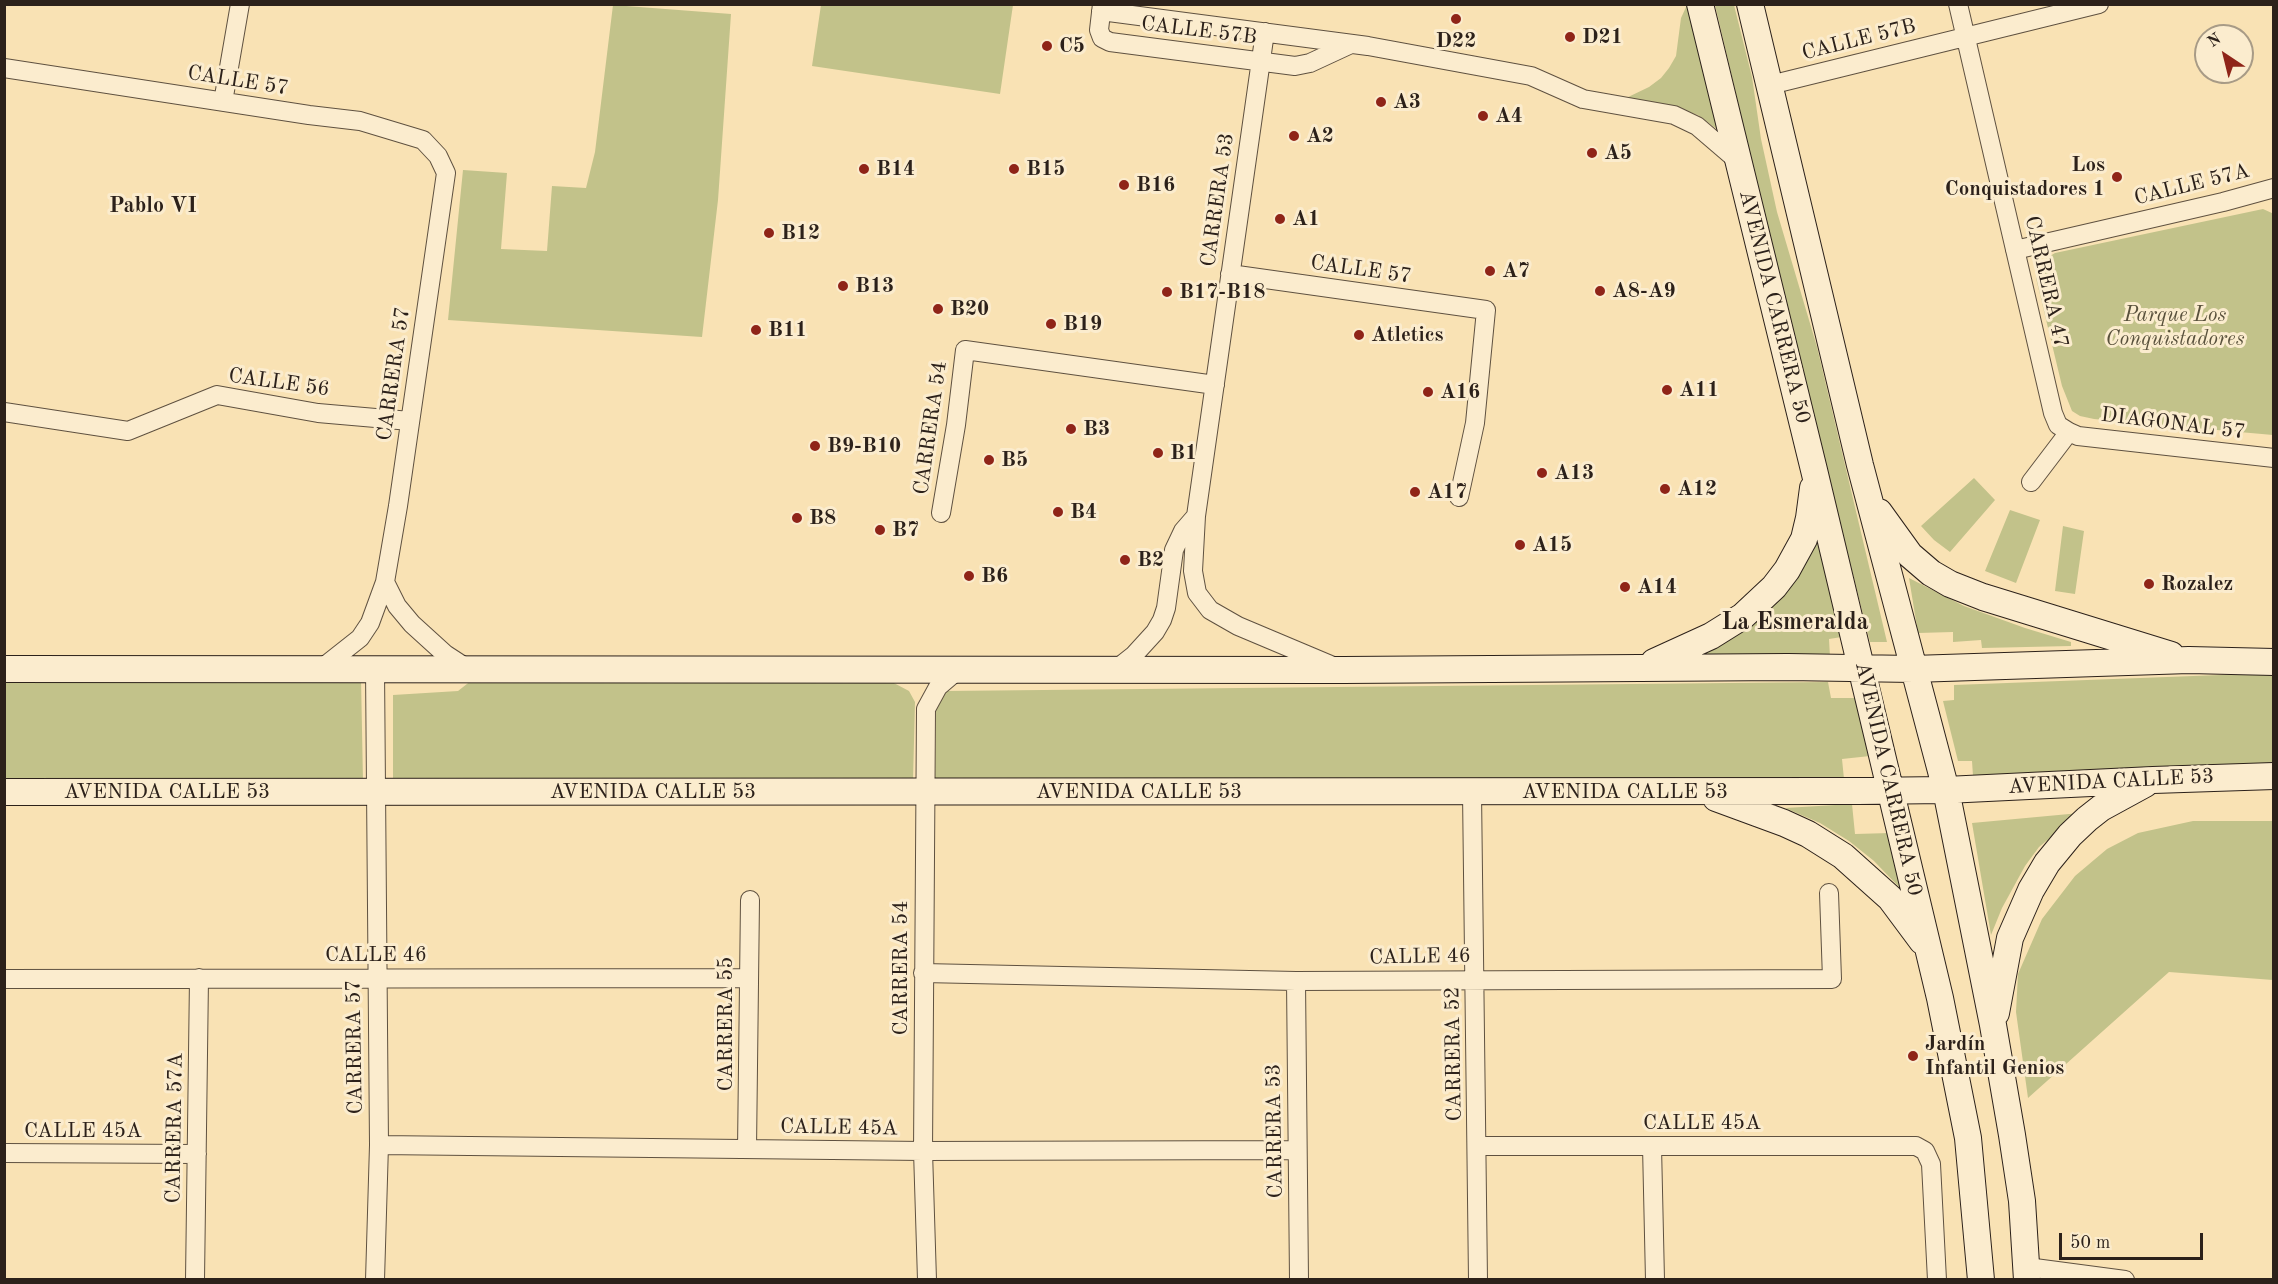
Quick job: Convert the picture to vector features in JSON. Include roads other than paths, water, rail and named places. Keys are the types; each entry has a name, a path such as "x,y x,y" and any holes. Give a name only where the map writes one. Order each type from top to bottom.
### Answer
{"main road":[{"name":"AVENIDA CARRERA 50","path":"1700,4 1862,668 1945,1020 1968,1138 1981,1280"},
{"path":"1750,4 1867,494 1946,790 1993,1025 2022,1201 2027,1273"},
{"path":"1638,668 1689,648 1711,636 1743,616 1774,587 1787,570 1804,539 1812,503 1814,470"},
{"path":"1867,494 1910,555 1923,568 1950,584 1983,597 2188,660"},
{"path":"4,669 1913,669 2188,660 2274,662"},
{"name":"AVENIDA CALLE 53","path":"4,792 1891,791 2274,776"},
{"path":"1993,1025 2010,938 2031,890 2048,863 2070,835 2101,808 2153,780"},
{"path":"1699,792 1784,823 1808,834 1843,856 1890,898 1928,950"}],"street":[{"path":"223,102 240,4"},
{"name":"CARRERA 47","path":"1958,4 2053,413 2058,425 2069,432"},
{"name":"CALLE 57B","path":"1770,85 2099,4"},
{"name":"CALLE 57B","path":"1360,45 1310,63 1294,66 1110,42 1102,38 1098,30 1102,8 1360,45 1531,76 1583,99 1674,115 1697,126 1739,162"},
{"name":"CARRERA 53","path":"1265,32 1196,516 1192,571 1197,593 1210,610 1238,626 1343,670"},
{"name":"CALLE 57","path":"4,68 223,102 360,120 423,140 438,156 446,173"},
{"name":"CARRERA 57","path":"322,668 360,638 370,622 385,582 446,173"},
{"name":"CALLE 57A","path":"2015,249 2231,200 2274,188"},
{"name":"CALLE 57","path":"1230,274 1486,310 1475,423 1459,497"},
{"name":"CARRERA 54","path":"941,513 956,425 964,350 1215,385"},
{"name":"CALLE 56","path":"4,412 128,431 217,395 318,413 410,421"},
{"path":"2031,482 2069,432"},
{"name":"DIAGONAL 57","path":"2069,432 2096,438 2274,458"},
{"name":"CARRERA 53","path":"1115,670 1134,655 1155,632 1162,620 1166,609 1174,550 1183,531 1196,516"},
{"path":"385,582 397,606 412,624 445,654 468,669"},
{"name":"CARRERA 57","path":"375,669 376,978 380,1145 375,1280"},
{"name":"CARRERA 54","path":"927,1280 923,1151 926,709 938,687 958,670"},
{"name":"CARRERA 52","path":"1472,792 1478,1280"},
{"name":"CALLE 46","path":"923,974 1296,981 1832,979 1829,893"},
{"name":"CARRERA 55","path":"747,1149 750,900"},
{"name":"CARRERA 57A","path":"195,1280 199,978"},
{"name":"CALLE 46","path":"4,979 748,978"},
{"name":"CARRERA 53","path":"1296,981 1299,1280"},
{"name":"CALLE 45A","path":"380,1145 923,1151 1297,1150"},
{"name":"CALLE 45A","path":"1478,1146 1916,1146 1925,1151 1931,1164 1937,1280"},
{"path":"1652,1146 1655,1280"},
{"name":"CALLE 45A","path":"4,1153 197,1154"},
{"path":"2027,1273 2125,1280"}],"place":[{"name":"D22","path":"1456,19"},
{"name":"D21","path":"1570,37"},
{"name":"C5","path":"1047,46"},
{"name":"A3","path":"1381,102"},
{"name":"A4","path":"1483,116"},
{"name":"A2","path":"1294,136"},
{"name":"A5","path":"1592,153"},
{"name":"B14","path":"864,169"},
{"name":"B15","path":"1014,169"},
{"name":"Los Conquistadores 1","path":"2117,177"},
{"name":"B16","path":"1124,185"},
{"name":"A1","path":"1280,219"},
{"name":"B12","path":"769,233"},
{"name":"A7","path":"1490,271"},
{"name":"B13","path":"843,286"},
{"name":"A8-A9","path":"1600,291"},
{"name":"B17-B18","path":"1167,292"},
{"name":"B20","path":"938,309"},
{"name":"B19","path":"1051,324"},
{"name":"B11","path":"756,330"},
{"name":"Atletics","path":"1359,335"},
{"name":"A11","path":"1667,390"},
{"name":"A16","path":"1428,392"},
{"name":"B3","path":"1071,429"},
{"name":"B9-B10","path":"815,446"},
{"name":"B1","path":"1158,453"},
{"name":"B5","path":"989,460"},
{"name":"A13","path":"1542,473"},
{"name":"A12","path":"1665,489"},
{"name":"A17","path":"1415,492"},
{"name":"B4","path":"1058,512"},
{"name":"B8","path":"797,518"},
{"name":"B7","path":"880,530"},
{"name":"A15","path":"1520,545"},
{"name":"B2","path":"1125,560"},
{"name":"B6","path":"969,576"},
{"name":"Rozalez","path":"2149,584"},
{"name":"A14","path":"1625,587"},
{"name":"Jardín Infantil Genios","path":"1913,1056"}],"district":[{"name":"Pablo VI","path":"153,206"},
{"name":"La Esmeralda","path":"1795,623"}],"park label":[{"name":"Parque Los Conquistadores","path":"2175,327"}]}
